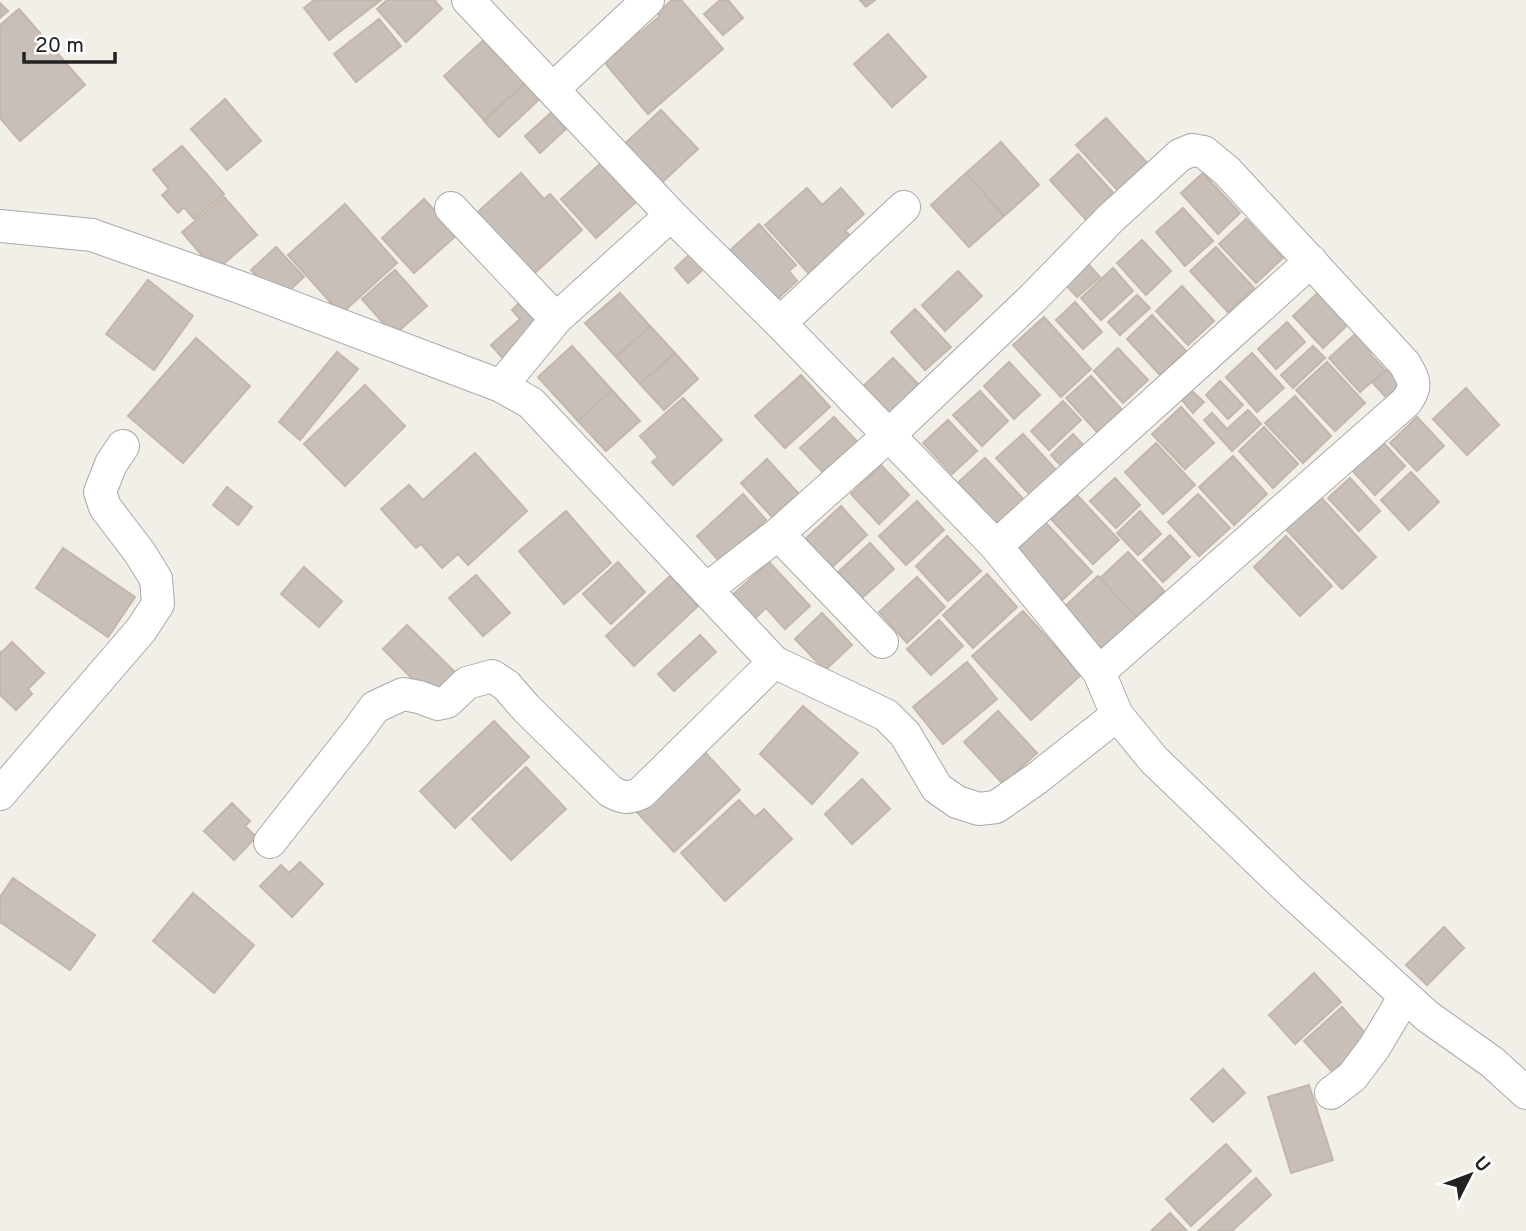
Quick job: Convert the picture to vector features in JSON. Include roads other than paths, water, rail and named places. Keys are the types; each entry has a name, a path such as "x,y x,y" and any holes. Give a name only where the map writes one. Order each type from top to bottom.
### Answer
{"street":[{"path":"468,0 671,215 780,323 996,547 1099,672 1117,715 1153,760 1416,1006 1492,1062 1526,1093"},
{"path":"553,89 648,0"},
{"path":"707,589 778,534 888,436 1034,298 1111,218 1180,155 1192,150 1204,152 1227,171 1405,364 1413,379 1414,391 1406,402 1099,672"},
{"path":"780,323 904,207"},
{"path":"451,208 556,319"},
{"path":"501,386 556,319 671,215"},
{"path":"7,235 92,235 239,287 501,386 531,403 774,662 886,715 905,734 937,788 957,802 979,809 996,807 1117,715"},
{"path":"996,547 1311,261"},
{"path":"0,794 141,630 158,604 156,579 105,507 100,492 111,464 123,446"},
{"path":"778,534 882,642"},
{"path":"270,842 375,707 402,694 419,696 439,704 447,702 467,683 492,676 506,685 610,791 620,797 631,797 641,793 774,662"},
{"path":"1331,1093 1352,1077 1374,1048 1416,1006"}]}
